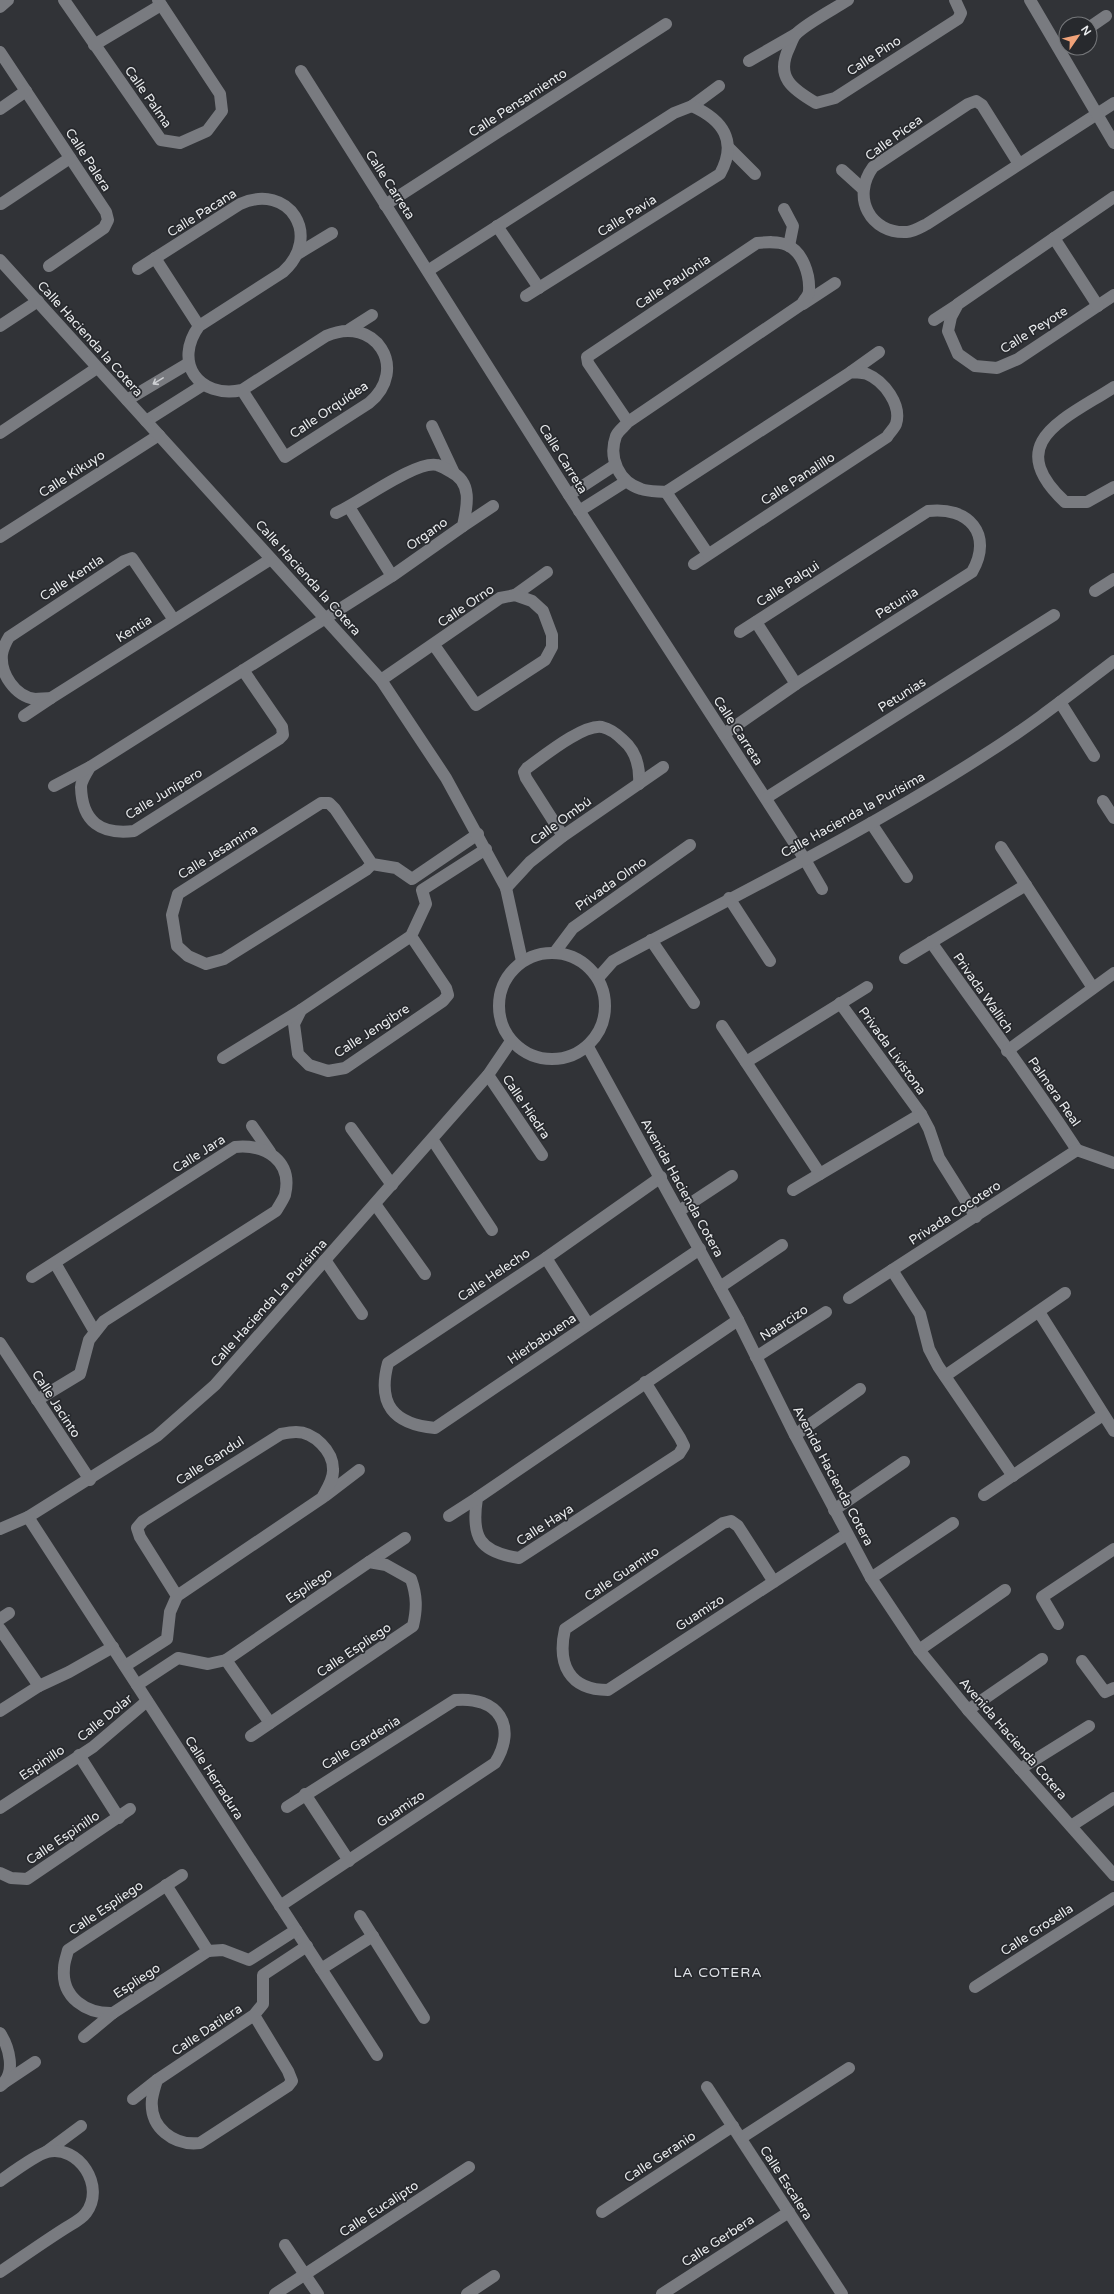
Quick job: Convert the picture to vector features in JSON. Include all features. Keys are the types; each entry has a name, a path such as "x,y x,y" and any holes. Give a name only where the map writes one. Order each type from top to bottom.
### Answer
{"street":[{"path":"0,7 8,0"},
{"name":"Calle Palma","path":"64,0 94,46 161,140 180,143 207,131 222,111 220,94 160,2 94,46"},
{"path":"749,61 796,34 848,0"},
{"name":"Calle Pino","path":"796,34 784,59 783,69 788,81 801,94 816,103 835,98 958,18 961,13 955,0"},
{"path":"1030,0 1058,40"},
{"path":"1098,22 1106,16"},
{"name":"Calle Pensamiento","path":"385,205 666,24"},
{"name":"Calle Palera","path":"0,52 106,212 108,220 104,228 49,266"},
{"path":"1067,56 1097,114 1114,143"},
{"name":"Calle Carreta","path":"301,71 385,205 429,270 569,495 766,798 822,889"},
{"path":"429,270 674,113 692,106 719,86"},
{"path":"0,109 26,91"},
{"name":"Calle Pícea","path":"863,189 867,176 880,162 968,104 976,101 982,105 1019,164"},
{"path":"842,170 863,189 863,201 874,222 890,231 909,233 927,224 1114,103"},
{"path":"692,106 706,113 722,128 729,148 754,174"},
{"name":"Calle Pavía","path":"526,296 720,174 726,162 729,148"},
{"path":"1,204 70,158"},
{"path":"934,320 1114,196"},
{"name":"Calle Pacana","path":"138,268 240,204 252,199 264,198 276,200 287,207 296,216 301,228 302,241 299,253"},
{"path":"784,209 793,226 789,246 803,262 808,279 809,292 802,304"},
{"path":"497,226 539,288"},
{"path":"332,233 299,253 292,264 283,272 199,326 191,336 187,349 189,363 194,375 203,385 215,391 228,393 242,390 326,336 338,331 350,329 372,315"},
{"path":"1054,238 1098,306"},
{"name":"Calle Paulonia","path":"628,422 588,363 587,357 757,243 767,242 789,246"},
{"path":"155,258 199,326"},
{"name":"Calle Hacienda la Cotera","path":"0,260 381,680 446,778 486,848 506,888 522,962"},
{"path":"835,283 628,422 616,435 613,451 620,474 641,490 666,492 880,352"},
{"name":"Calle Peyote","path":"958,304 951,317 948,332 958,354 975,366 997,368 1018,359 1114,295"},
{"path":"0,326 38,302"},
{"name":"Calle Orquídea","path":"242,390 285,457 369,403 378,395 385,385 388,372 387,360 382,348 368,335 350,329"},
{"path":"127,400 189,363"},
{"path":"0,433 97,368"},
{"name":"Calle Panalillo","path":"694,564 887,437 896,424 895,404 890,393 874,378 866,374 851,372"},
{"path":"146,421 203,385"},
{"path":"1114,387 1056,425 1042,440 1038,455 1038,467 1051,488 1065,502 1087,502 1114,487"},
{"path":"432,426 454,473"},
{"name":"Calle Kikuyo","path":"0,537 158,435"},
{"path":"336,513 349,507 416,467 436,465 454,473"},
{"name":"Organo","path":"324,617 392,576 463,526 468,500 464,483 454,473"},
{"path":"569,495 620,474"},
{"path":"580,511 620,474"},
{"path":"666,492 708,554"},
{"path":"463,526 493,506"},
{"path":"349,507 392,576"},
{"name":"Calle Palqui","path":"796,684 756,622 928,511 938,509 960,513 975,526"},
{"name":"Petunia","path":"796,684 972,572 979,560 979,541 975,526"},
{"name":"Calle Kentla","path":"51,698 34,699 21,694 10,684 2,668 2,654 9,637 124,560 132,558 138,564 174,620"},
{"name":"Kentia","path":"24,716 271,559"},
{"path":"515,594 547,572"},
{"path":"1095,591 1114,579"},
{"name":"Calle Orno","path":"381,680 434,645 500,598 515,594 532,601 543,611 552,634 552,648 545,660 476,705 434,645"},
{"name":"Petunias","path":"766,798 1054,615"},
{"path":"54,786 90,766 243,670 324,617"},
{"path":"740,632 756,622"},
{"name":"Calle Hacienda la Purísima","path":"598,978 613,961 871,823 985,755 1060,702 1114,661"},
{"name":"Calle Junípero","path":"90,766 81,786 87,816 98,826 116,833 134,831 279,739 283,734 282,727 243,670"},
{"path":"724,734 796,684"},
{"path":"1060,702 1094,756"},
{"path":"563,836 526,778 524,772 527,768 586,729 602,727 615,732 630,746 640,771 639,784"},
{"name":"Calle Ombú","path":"506,888 530,862 563,836 663,767"},
{"path":"1103,801 1114,818"},
{"name":"Calle Jesamina","path":"329,803 336,809 372,864 366,870 224,959 206,964 188,956 177,946 172,915 178,894 321,804 329,803"},
{"path":"871,823 907,876"},
{"path":"372,864 396,868 412,879 478,834"},
{"name":"Privada Olmo","path":"555,952 573,928 690,845"},
{"path":"1001,847 1093,988"},
{"path":"223,1058 301,1010 411,936 426,904 422,890 486,848"},
{"path":"905,958 1026,885"},
{"path":"729,898 770,961"},
{"name":"Calle Jengibre","path":"301,1010 294,1024 298,1054 309,1065 328,1071 345,1068 443,1001 448,995 446,988 411,936"},
{"path":"651,940 694,1003"},
{"name":"Privada Wallich","path":"931,942 1007,1051 1114,973"},
{"path":"555,952 572,956 587,965 598,978 605,996 606,1014 600,1032 588,1047 573,1056 557,1060 539,1059 524,1052 511,1041 503,1028 499,1014 499,999 503,984 511,972 522,962 537,954 555,952"},
{"name":"Privada Livistona","path":"746,1062 867,987"},
{"name":"Privada Livistona","path":"840,1003 921,1114 929,1129 942,1164 976,1217"},
{"path":"722,1026 820,1174"},
{"name":"Calle Hacienda La Purísima","path":"0,1529 28,1517 90,1480 157,1436 214,1385 488,1075 511,1041"},
{"name":"Avenida Hacienda Cotera","path":"588,1047 661,1177 738,1320 795,1435 871,1578 919,1650 968,1710 1114,1875"},
{"name":"Palmera Real","path":"1007,1051 1040,1092 1077,1150"},
{"name":"Calle Hiedra","path":"488,1075 542,1155"},
{"name":"Privada Livistona","path":"793,1190 921,1114"},
{"path":"37,1400 80,1374 89,1340 104,1321 276,1211 285,1196 286,1180 280,1164 252,1126"},
{"path":"351,1128 392,1185"},
{"path":"432,1139 492,1230"},
{"name":"Calle Jara","path":"32,1277 235,1147 250,1146 270,1152"},
{"path":"1077,1150 1114,1163"},
{"name":"Privada Cocotero","path":"849,1298 976,1217 1077,1150"},
{"path":"679,1211 732,1176"},
{"name":"Calle Helecho","path":"396,1415 385,1396 383,1381 388,1362 546,1258 661,1177"},
{"path":"375,1204 425,1274"},
{"path":"720,1287 782,1246"},
{"name":"Hierbabuena","path":"396,1415 418,1426 435,1428 700,1249"},
{"path":"546,1258 588,1324"},
{"path":"325,1260 362,1314"},
{"path":"55,1263 95,1332"},
{"path":"892,1270 920,1314 929,1349 945,1376 1013,1476"},
{"path":"945,1376 1065,1293"},
{"name":"Naarcizo","path":"756,1358 826,1312"},
{"path":"1039,1312 1114,1431"},
{"path":"449,1516 738,1320"},
{"name":"Calle Jacinto","path":"0,1343 90,1480"},
{"name":"Calle Haya","path":"477,1498 475,1526 479,1538 488,1549 498,1555 519,1558 679,1454 684,1446 645,1382"},
{"path":"795,1435 860,1389"},
{"path":"984,1495 1103,1415"},
{"name":"Calle Gandul","path":"177,1596 140,1537 137,1528 143,1521 266,1442 281,1434 298,1432 316,1440 328,1450 333,1469 330,1483 322,1498"},
{"path":"834,1510 904,1462"},
{"path":"125,1666 166,1639 170,1612 177,1596 322,1498 359,1470"},
{"name":"Calle Herradura","path":"28,1517 377,2055"},
{"name":"Calle Guamito","path":"568,1671 562,1656 562,1642 565,1629 723,1523 731,1521 738,1526 774,1582"},
{"path":"871,1578 953,1523"},
{"name":"Guamizo","path":"568,1671 579,1684 593,1690 608,1690 847,1534"},
{"name":"Espliego","path":"226,1660 405,1538"},
{"path":"1058,1624 1042,1597 1114,1549"},
{"name":"Calle Espliego","path":"251,1736 413,1626 417,1596 412,1579 386,1565 369,1562"},
{"path":"919,1650 1005,1590"},
{"path":"0,1629 39,1686"},
{"path":"0,1711 39,1686 69,1672 113,1648"},
{"path":"137,1685 178,1658 208,1664 226,1660 270,1723"},
{"path":"968,1710 1042,1659"},
{"path":"1082,1661 1109,1690"},
{"name":"Calle Gardenia","path":"288,1807 305,1794 455,1700 471,1699 486,1702 501,1716"},
{"name":"Calle Dolar","path":"79,1755 93,1748 148,1701"},
{"name":"Guamizo","path":"280,1906 495,1763 503,1750 505,1737 501,1716"},
{"path":"1020,1769 1089,1726"},
{"path":"79,1755 119,1818"},
{"name":"Espinillo","path":"0,1808 79,1755"},
{"path":"305,1794 349,1860"},
{"path":"1071,1826 1114,1798"},
{"name":"Calle Espinillo","path":"0,1873 11,1878 27,1879 119,1818 130,1809"},
{"path":"182,1875 166,1885 208,1951 223,1950 250,1960 296,1930"},
{"name":"Calle Espliego","path":"77,2002 65,1983 64,1968 68,1950 166,1885"},
{"name":"Calle Grosella","path":"974,1987 1114,1898"},
{"path":"360,1916 424,2018"},
{"path":"321,1969 372,1936"},
{"name":"Calle Datilera","path":"133,2098 156,2080 254,2016 263,2004 263,1975 307,1946"},
{"name":"Espliego","path":"77,2002 98,2014 113,2013 208,1951"},
{"path":"84,2037 113,2013"},
{"path":"156,2080 152,2099 154,2114 165,2133 187,2144 200,2143 288,2086 292,2080 288,2071 254,2016"},
{"path":"2,2037 10,2069 2,2084"},
{"path":"2,2084 35,2062"},
{"path":"740,2138 849,2068"},
{"name":"Calle Escalera","path":"707,2087 842,2294"},
{"path":"0,2181 46,2152 81,2126"},
{"name":"Calle Geranio","path":"602,2212 733,2126"},
{"path":"0,2272 86,2214 90,2205 93,2196 92,2181 83,2165 67,2154 46,2152"},
{"name":"Calle Eucalipto","path":"275,2294 469,2166"},
{"name":"Calle Gerbera","path":"662,2294 789,2212"},
{"path":"285,2245 318,2294"},
{"path":"467,2294 494,2276"}],"district":[{"name":"LA COTERA","path":"718,1972"}]}
